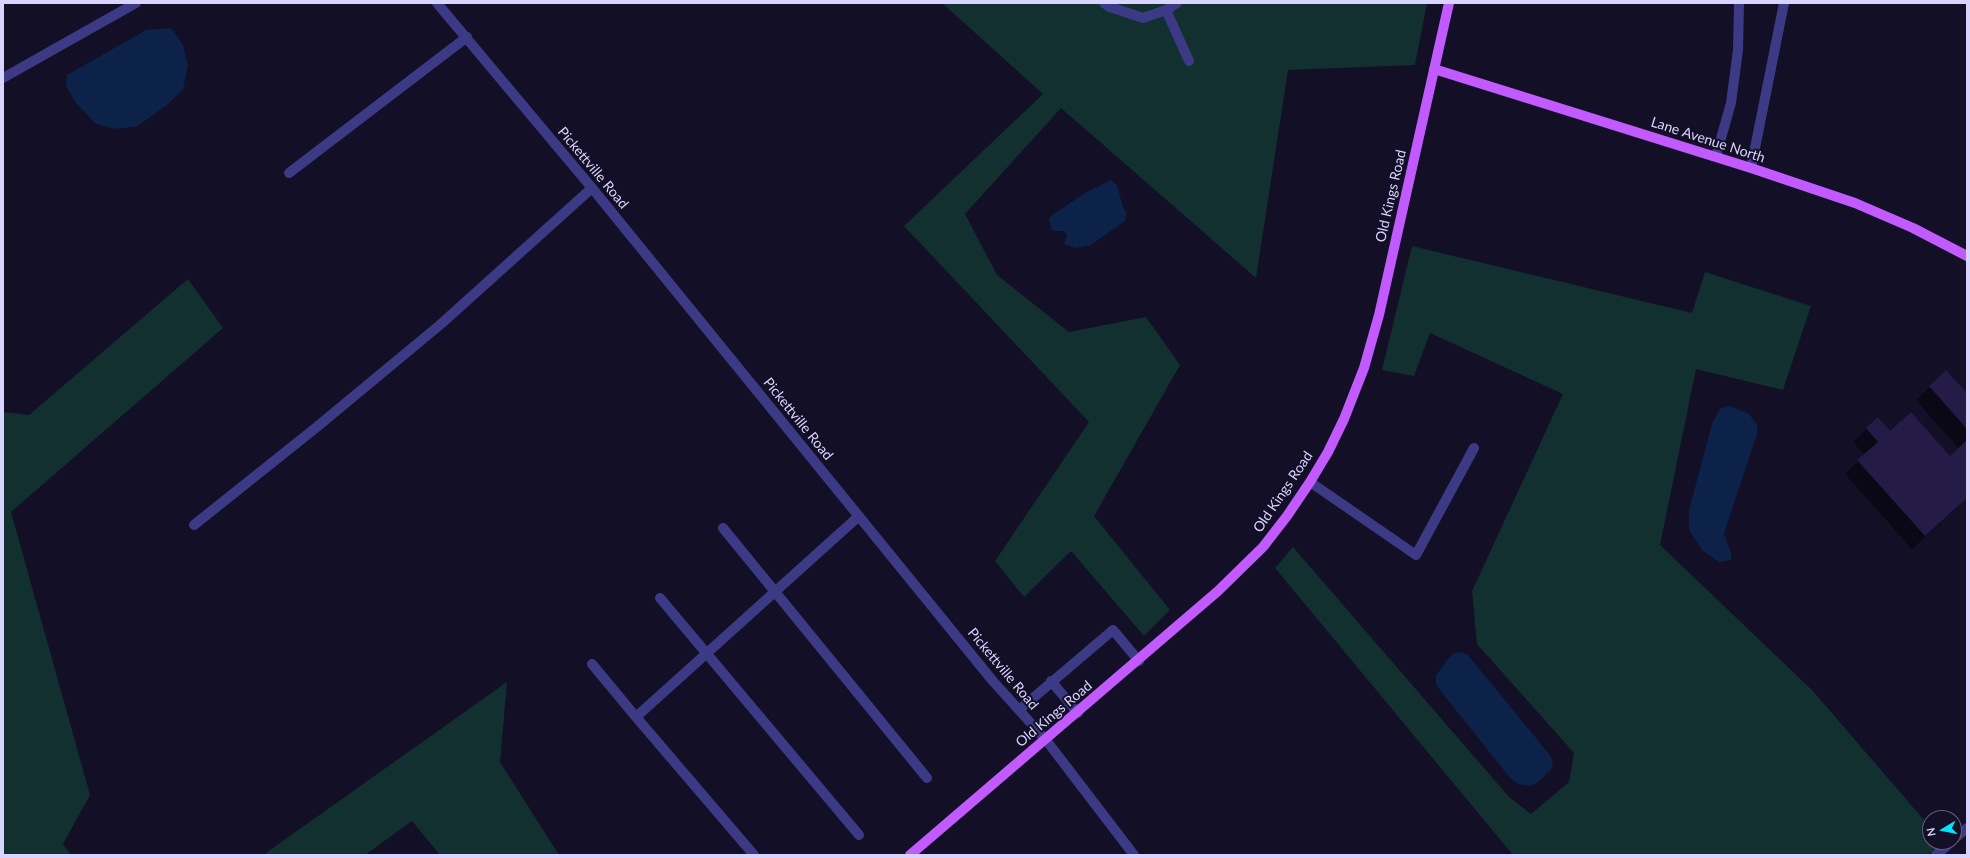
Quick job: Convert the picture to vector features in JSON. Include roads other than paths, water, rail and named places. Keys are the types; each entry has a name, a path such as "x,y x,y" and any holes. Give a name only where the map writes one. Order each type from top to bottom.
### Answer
{"main road":[{"name":"Old Kings Road","path":"910,855 1218,591 1262,547 1287,516 1310,482 1328,452 1344,419 1364,368 1379,315 1449,3"},
{"name":"Lane Avenue North","path":"1434,69 1716,156 1855,203 1913,228 1967,256"}],"street":[{"path":"3,78 136,3"},
{"name":"Pickettville Road","path":"437,3 592,188 1019,710 1046,740 1134,855"},
{"path":"1104,3 1110,7 1143,18 1166,10 1177,3"},
{"path":"1716,156 1731,103 1738,50 1738,3"},
{"path":"1752,168 1784,3"},
{"path":"1166,10 1188,61"},
{"path":"289,173 466,38"},
{"path":"194,524 318,426 441,324 592,188"},
{"path":"1310,482 1416,555 1474,448"},
{"path":"636,716 859,516"},
{"path":"723,528 927,778"},
{"path":"660,598 859,835"},
{"path":"1019,710 1051,681 1113,630 1138,661"},
{"path":"592,664 754,855"},
{"path":"1051,681 1078,712"}],"water":[{"path":"171,28 183,45 188,65 183,89 167,105 138,126 116,129 96,124 76,103 66,86 67,75 146,30"},
{"path":"1111,180 1117,185 1123,207 1127,213 1125,221 1091,245 1076,248 1064,244 1067,236 1064,231 1055,231 1051,229 1049,220 1051,216 1085,193"},
{"path":"1730,406 1749,414 1757,425 1757,434 1724,534 1731,552 1731,560 1719,562 1703,551 1689,530 1689,510 1712,424 1720,408"},
{"path":"1459,652 1468,655 1549,754 1553,762 1551,770 1537,783 1530,786 1518,784 1510,778 1439,689 1436,683 1436,675 1452,654"}]}
